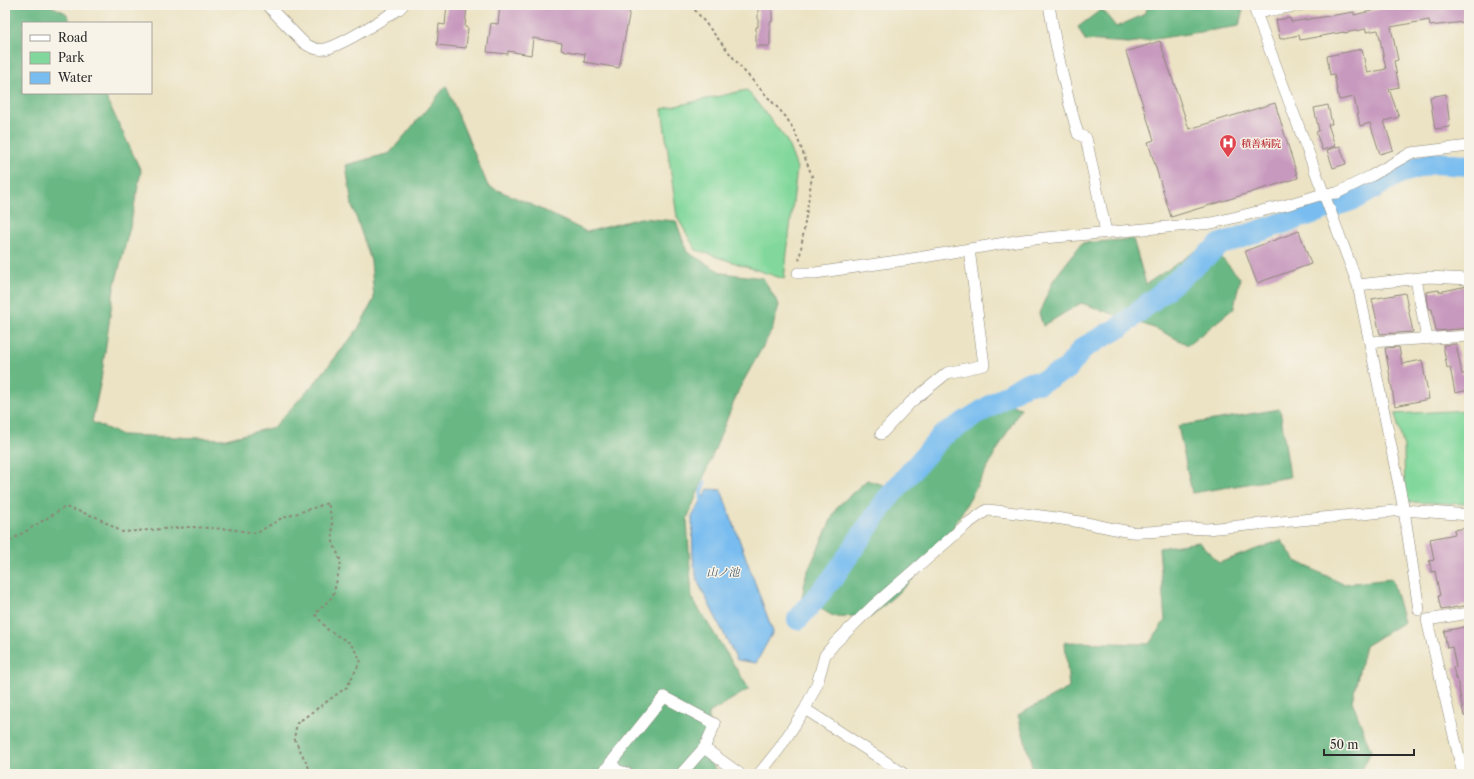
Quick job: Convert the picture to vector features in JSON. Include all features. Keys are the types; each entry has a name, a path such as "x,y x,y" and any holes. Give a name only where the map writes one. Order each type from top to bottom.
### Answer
{"street":[{"path":"267,5 304,43 312,48 324,49 345,40 399,9 403,5"},
{"path":"1049,5 1056,49 1067,97 1078,134 1086,138 1106,232"},
{"path":"1300,5 1255,9 1358,285 1404,510 1419,610"},
{"path":"798,273 815,273 918,258 1022,240 1212,223 1337,193 1371,176 1411,153 1469,146"},
{"path":"881,434 911,402 946,373 984,365 969,249"},
{"path":"1358,285 1429,277 1469,278"},
{"path":"1416,279 1427,339"},
{"path":"1370,342 1469,336"},
{"path":"759,774 779,749 805,709 817,684 825,655 835,643 873,606 961,529 987,510 1078,522 1130,532 1195,528 1207,529 1404,510 1469,515"},
{"path":"1463,774 1427,620 1469,613"},
{"path":"629,774 608,766 664,697 715,724 704,748 681,774"},
{"path":"805,709 904,774"},
{"path":"704,748 740,774"}],"path":[{"path":"691,5 744,71 786,116 795,132 812,176 798,273"},
{"path":"5,544 65,507 96,517 122,532 191,527 228,529 257,533 280,519 328,504 332,520 333,542 341,562 334,596 315,614 328,630 350,643 361,660 347,687 297,723 294,738 312,774"}],"green space":[{"path":"5,5 49,5 66,13 70,22 22,22 22,94 104,94 141,171 130,227 114,288 101,380 92,422 122,435 226,439 274,427 318,379 358,329 374,299 371,261 352,205 346,165 390,153 446,86 488,186 528,203 587,232 640,218 676,221 687,252 722,273 763,278 779,305 772,330 739,389 687,519 692,598 749,689 709,713 708,761 721,774 5,774"},
{"path":"1149,5 1240,5 1243,10 1239,26 1129,43 1085,40 1078,27 1102,9 1116,27 1143,15"},
{"path":"747,90 786,139 797,168 784,279 696,250 677,217 662,109"},
{"path":"1133,239 1146,284 1208,243 1240,278 1234,308 1188,345 1157,329 1081,303 1043,326 1039,313 1054,279 1082,243"},
{"path":"986,396 1021,408 953,528 911,581 871,617 833,616 802,598 806,575 837,507 867,480 900,490"},
{"path":"1280,409 1290,477 1192,493 1178,426"},
{"path":"1469,410 1469,504 1405,502 1404,448 1395,414"},
{"path":"1281,540 1296,561 1343,584 1392,579 1404,622 1365,646 1352,701 1371,751 1360,774 1034,774 1018,715 1069,688 1065,642 1149,644 1165,620 1159,548 1199,542 1219,563"}],"water":[{"name":"山ノ池","path":"708,489 721,490 773,632 756,663 737,660 697,580 693,558 692,517"}],"building":[{"path":"447,5 467,5 465,27 468,28 466,48 437,45 439,24 445,25"},
{"path":"500,5 631,5 619,68 584,62 585,54 561,50 562,43 533,38 531,55 508,51 508,54 487,52 491,23 498,24"},
{"path":"758,5 772,5 770,46 756,46"},
{"path":"1397,5 1397,7 1418,5 1418,8 1462,5 1464,22 1430,26 1429,20 1391,27 1398,60 1394,61 1399,87 1389,89 1399,117 1384,121 1393,150 1380,154 1370,123 1360,126 1354,97 1339,100 1334,74 1330,75 1327,56 1362,49 1367,73 1386,69 1378,30 1366,32 1366,29 1300,40 1299,35 1280,39 1276,20 1290,18 1291,22 1354,12 1354,15"},
{"path":"1160,41 1189,129 1275,103 1298,178 1171,217 1148,142 1154,140 1126,52"},
{"path":"1446,94 1450,127 1435,129 1430,97"},
{"path":"1328,105 1332,124 1328,124 1335,146 1322,150 1316,132 1319,131 1314,108"},
{"path":"1340,146 1346,164 1333,168 1327,150"},
{"path":"1299,231 1311,264 1257,283 1245,251"},
{"path":"1467,286 1469,296 1469,328 1436,331 1432,309 1429,309 1426,292 1439,290 1439,292"},
{"path":"1405,293 1413,332 1380,334 1372,299"},
{"path":"1456,344 1462,374 1465,374 1469,390 1455,393 1450,367 1447,368 1443,345"},
{"path":"1399,347 1402,364 1422,360 1429,399 1395,406 1385,348"},
{"path":"1466,528 1469,544 1469,605 1441,610 1435,571 1432,572 1429,561 1434,560 1430,539 1455,534 1454,530"},
{"path":"1469,626 1469,715 1464,716 1457,679 1453,667 1456,667 1452,647 1447,648 1444,631"}],"waterway":[{"path":"798,619 832,579 887,499 942,436 1027,383 1039,383 1067,369 1083,348 1120,327 1221,244 1357,198 1399,173 1432,163 1469,165"},
{"path":"702,503 701,491 705,482"}],"place":[{"name":"積善病院","path":"1228,158"}]}
